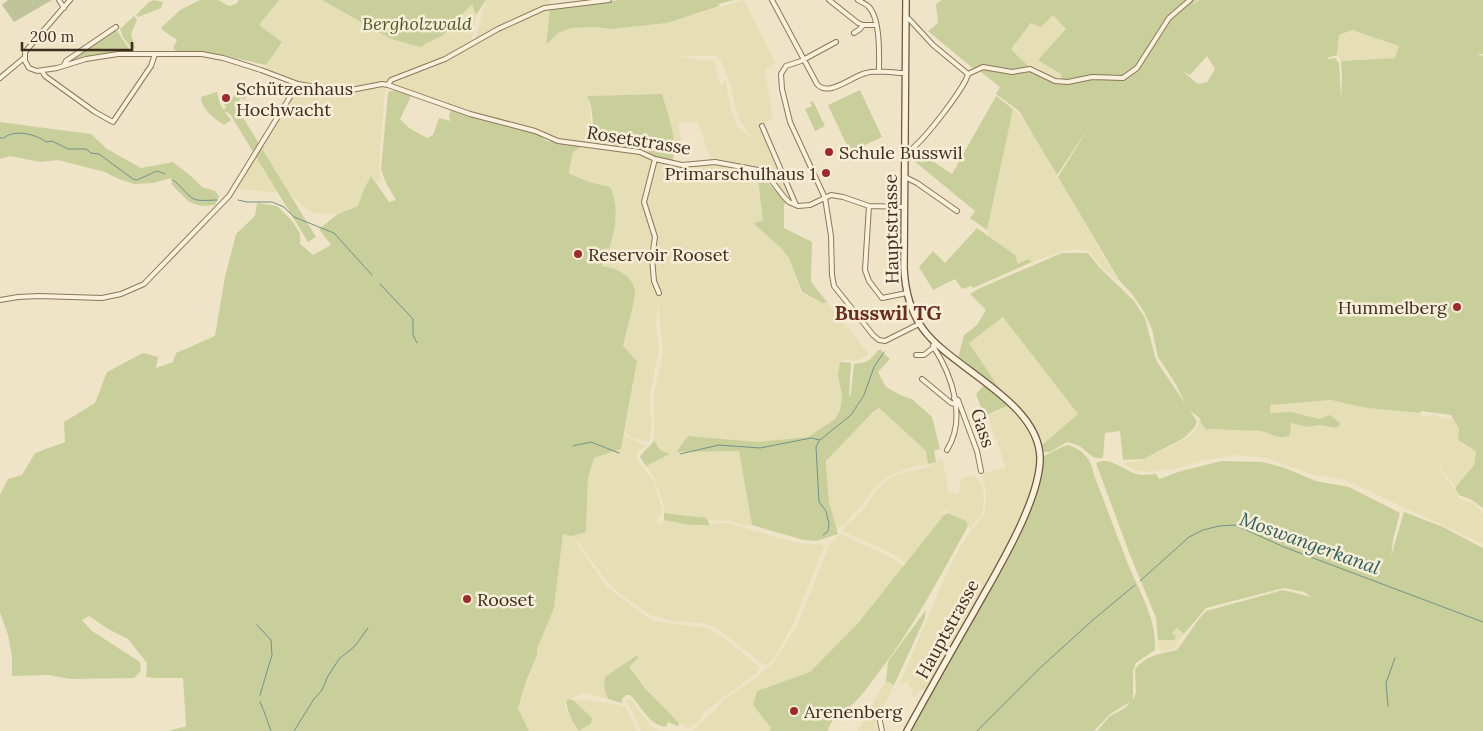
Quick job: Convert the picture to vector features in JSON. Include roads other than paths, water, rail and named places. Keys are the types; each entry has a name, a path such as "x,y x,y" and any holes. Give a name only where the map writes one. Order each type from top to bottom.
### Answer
{"street":[{"path":"59,0 64,8"},
{"path":"0,78 24,58 27,49 70,0"},
{"path":"24,58 31,70 42,71 86,58 104,56 202,54 223,58 298,84 351,90 382,84 388,85 392,80 445,59 498,29 544,8 609,0"},
{"path":"772,0 817,84 822,89 829,90 867,72 905,73"},
{"path":"830,0 855,21 863,25 876,25"},
{"path":"858,0 867,4 876,25 879,40 879,72"},
{"name":"Hauptstrasse","path":"906,0 905,274 907,293 919,324 934,345 996,391 1028,423 1036,438 1040,462 1030,500 1010,546 907,731"},
{"path":"905,153 911,151 926,135 961,88 968,74 983,67 1012,72 1030,69 1055,81 1068,82 1092,77 1123,78 1137,68 1169,18 1190,0"},
{"path":"906,18 933,45 968,74"},
{"path":"854,32 860,30 863,25"},
{"path":"63,66 66,61 116,27"},
{"path":"836,42 784,68 781,74 782,89 790,122 824,198 832,236 833,281 840,296 879,340 885,341 919,324"},
{"path":"42,71 46,76 95,112 113,122 151,66 155,54"},
{"path":"0,300 39,296 102,298 121,294 144,284 229,196 298,84"},
{"name":"Rosetstrasse","path":"388,85 470,114 530,130 558,141 640,152 655,160 686,166 715,162 758,170 768,176 784,197 796,205"},
{"path":"762,126 796,205 810,205 831,195 870,206 905,207"},
{"path":"655,160 644,202 655,237 652,258 654,281 659,293"},
{"path":"905,177 917,182 957,211"},
{"path":"870,206 865,264 866,277 882,298 907,293"},
{"path":"916,355 924,355 934,345 949,375 955,404 955,434 947,450"},
{"path":"922,378 950,403 955,404"},
{"name":"Gass","path":"954,398 958,400 974,443 981,471"},
{"path":"880,721 882,731"}],"waterway":[{"path":"0,138 19,133 37,137 46,142 52,141 68,149 86,149 91,153 99,154 137,180 157,171 165,174"},
{"path":"173,180 194,199 217,200"},
{"path":"238,200 272,202 284,207 294,217 334,233 372,275"},
{"path":"380,284 413,319 413,335 417,343"},
{"path":"680,454 719,445 760,448 811,438 820,440 851,415 864,395 874,367 884,352"},
{"path":"819,441 816,447 819,502 826,511 829,524 828,531 823,535"},
{"path":"573,446 591,442 619,453"},
{"name":"Moswangerkanal","path":"1140,581 1189,537 1203,530 1235,525 1284,547 1483,622"},
{"name":"Moswangerkanal","path":"977,731 1041,667 1135,585"},
{"path":"257,625 271,640 272,655 260,695"},
{"path":"294,731 314,699 322,690 339,659 355,646 368,628"},
{"path":"1388,706 1386,683 1395,658"},
{"path":"260,702 271,731"}],"place":[{"name":"Schützenhaus Hochwacht","path":"226,98"},
{"name":"Schule Busswil","path":"829,152"},
{"name":"Primarschulhaus 1","path":"826,173"},
{"name":"Reservoir Rooset","path":"578,254"},
{"name":"Hummelberg","path":"1457,307"},
{"name":"Rooset","path":"467,599"},
{"name":"Arenenberg","path":"794,711"}],"district":[{"name":"Busswil TG","path":"888,312"}],"park label":[{"name":"Bergholzwald","path":"417,23"}]}
